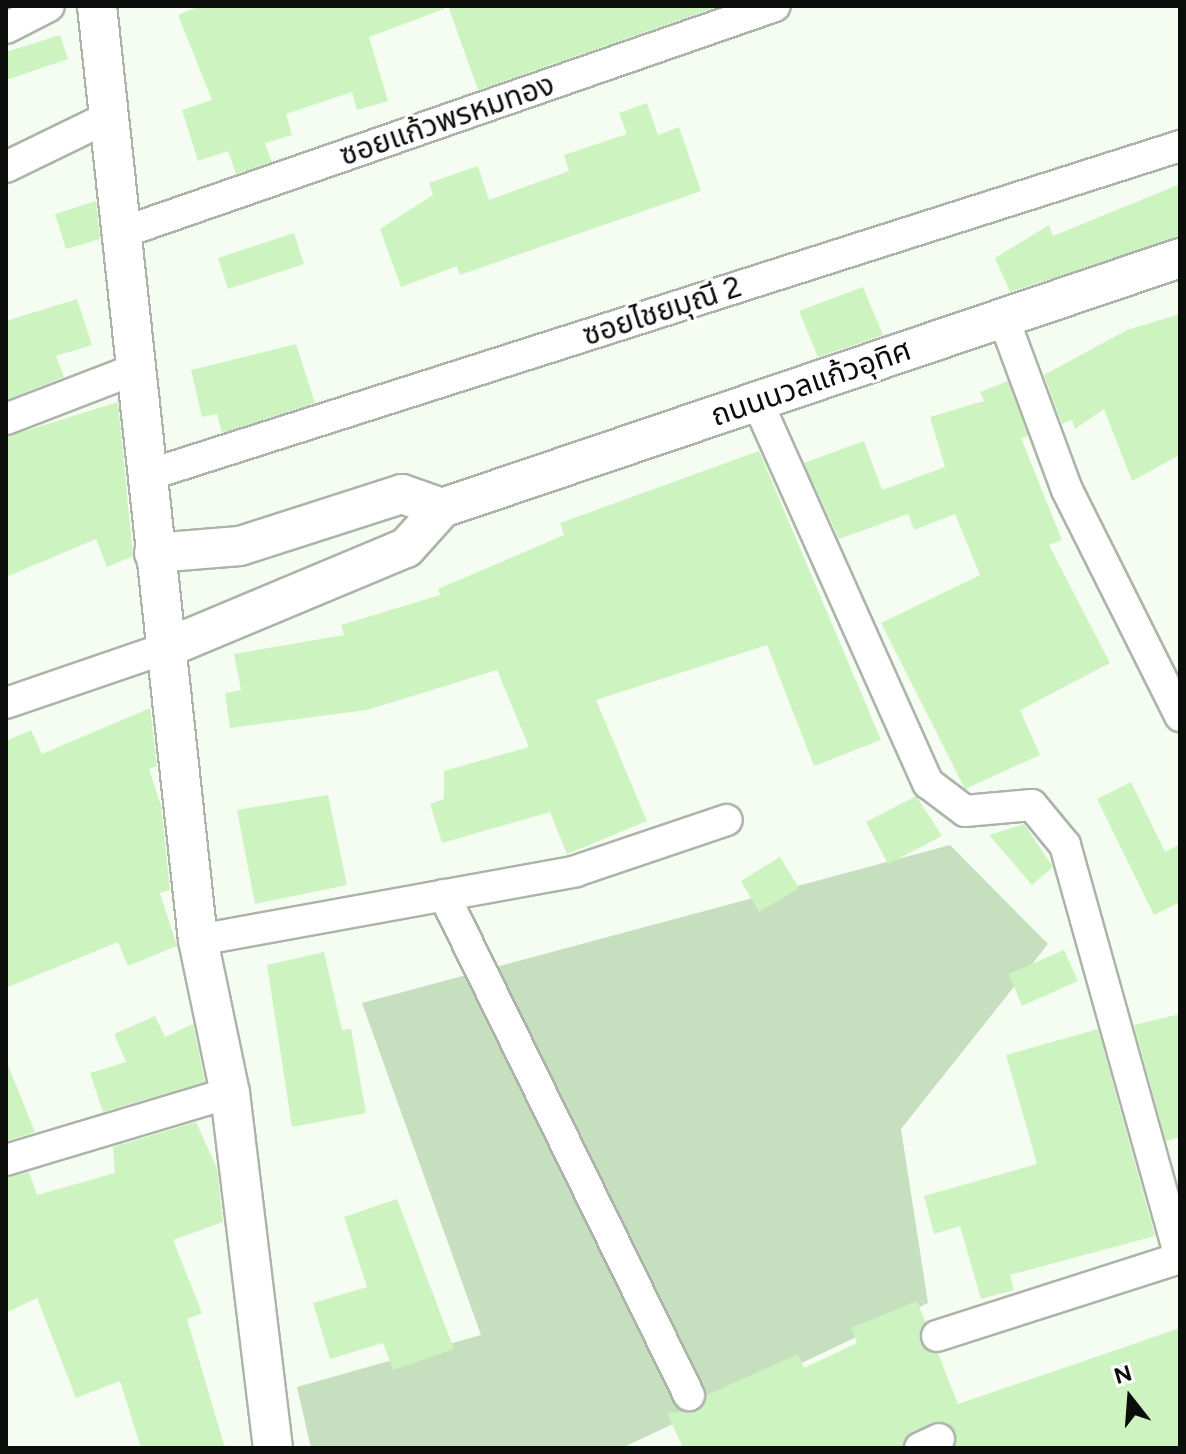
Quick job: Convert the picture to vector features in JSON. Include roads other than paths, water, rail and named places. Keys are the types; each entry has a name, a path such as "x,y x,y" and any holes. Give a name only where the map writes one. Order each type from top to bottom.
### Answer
{"street":[{"path":"6,28 49,6"},
{"path":"97,6 118,234 198,940 230,1093 273,1448"},
{"name":"ซอยแก้วพรหมทอง","path":"118,234 775,6"},
{"path":"6,167 107,118"},
{"name":"ซอยไชยมุณี 2","path":"145,476 1180,146"},
{"name":"ถนนนวลแก้วอุทิศ","path":"164,649 406,548 442,508 1180,258"},
{"path":"1003,317 1067,490 1177,704"},
{"path":"6,419 133,370"},
{"path":"757,401 928,783 965,811 1032,805 1065,845 1180,1258 937,1336"},
{"path":"154,553 240,546 402,494 442,508"},
{"path":"6,703 164,649"},
{"path":"198,940 576,871 727,820"},
{"path":"444,895 689,1395"},
{"path":"6,1160 230,1093"}]}
